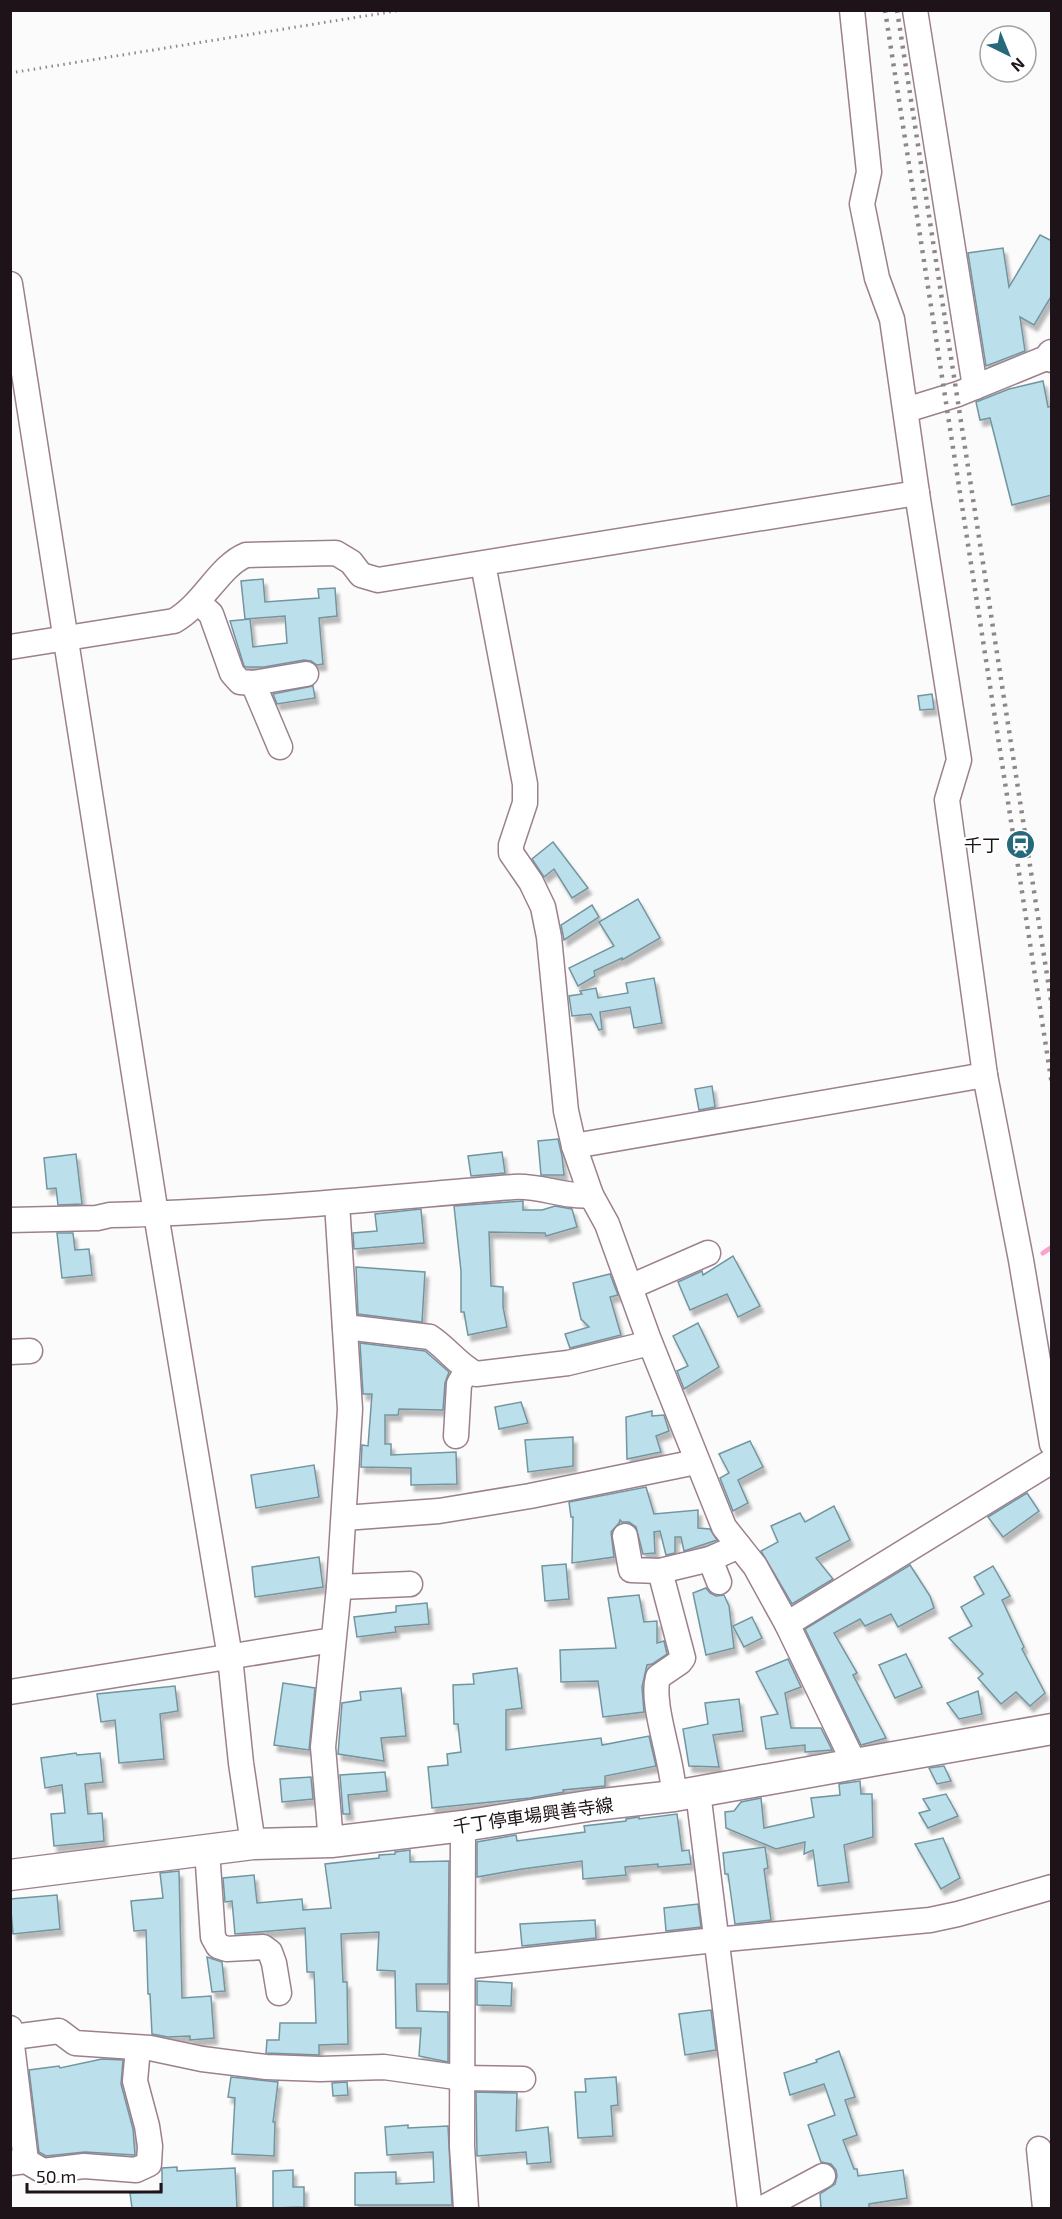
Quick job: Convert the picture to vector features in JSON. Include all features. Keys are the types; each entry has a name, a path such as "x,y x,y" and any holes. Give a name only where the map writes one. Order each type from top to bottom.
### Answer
{"main road":[{"name":"千丁停車場興善寺線","path":"10,1875 253,1844 331,1842 463,1826 594,1805 686,1794 1052,1729"}],"street":[{"path":"852,10 869,172 862,204 877,278 892,319 906,410 916,493 959,760 947,800 985,1075 1021,1260 1052,1444"},
{"path":"915,10 975,387"},
{"path":"10,284 156,1214 230,1657 241,1763 253,1844"},
{"path":"906,410 975,387 1051,356"},
{"path":"10,647 174,621 192,609 234,562 246,555 336,553 351,562 361,575 378,580 916,493"},
{"path":"483,564 525,784 525,803 511,845 511,853 531,882 543,907 549,937 566,1111 574,1146 591,1195 607,1224 696,1462 724,1527 755,1566 787,1624 855,1765"},
{"path":"198,602 211,615 232,673 240,682 306,674"},
{"path":"253,682 280,747"},
{"path":"574,1146 985,1075"},
{"path":"10,1220 46,1221 337,1203 518,1186 577,1196 591,1195"},
{"path":"331,1842 323,1747 339,1587 350,1409 337,1203"},
{"path":"630,1287 708,1253"},
{"path":"345,1327 430,1337 439,1342 467,1370 476,1374 568,1363 650,1343"},
{"path":"456,1436 459,1384 467,1370"},
{"path":"787,1624 1052,1461"},
{"path":"344,1518 439,1511 530,1496 696,1462"},
{"path":"625,1536 631,1570 660,1571 710,1559 740,1546"},
{"path":"710,1559 719,1582"},
{"path":"660,1571 683,1658 658,1677 656,1685 674,1779 686,1794 716,1940 750,2208"},
{"path":"339,1587 410,1584"},
{"path":"10,1692 333,1640"},
{"path":"463,1826 462,2146 466,2208"},
{"path":"207,1850 213,1936 218,1946 227,1949 263,1947 270,1952 279,1993"},
{"path":"463,1967 930,1920 1052,1887"},
{"path":"138,2048 135,2081 147,2126 149,2164 136,2170 84,2166 43,2171 18,2162 12,2032 59,2031 75,2043 150,2048 202,2059 266,2067 320,2069 384,2067 463,2078 523,2079"},
{"path":"1039,2149 1045,2208"},
{"path":"763,2208 823,2176"}],"path":[{"path":"10,73 402,10"}],"building":[{"path":"1040,235 1052,241 1052,295 1034,325 1020,317 1025,351 986,366 968,253 1003,248 1009,287"},
{"path":"1043,381 1048,407 1052,406 1052,495 1012,505 990,418 980,420 976,402 1009,389"},
{"path":"263,579 265,602 319,598 318,589 335,588 337,616 319,618 323,664 317,665 304,660 264,667 244,666 230,621 250,619 253,647 287,643 285,616 245,619 241,581"},
{"path":"313,686 315,698 277,704 273,694"},
{"path":"932,694 934,709 920,710 918,696"},
{"path":"553,842 588,888 572,898 554,869 544,877 532,859"},
{"path":"638,899 660,938 622,960 622,958 594,971 595,976 578,986 569,968 614,946 599,922"},
{"path":"592,905 599,917 564,940 561,925"},
{"path":"654,978 662,1023 634,1028 630,1007 600,1012 602,1029 599,1030 591,1014 572,1016 569,996 596,988 598,998 628,993 626,983"},
{"path":"712,1086 715,1107 699,1110 695,1089"},
{"path":"558,1139 564,1175 541,1175 538,1141"},
{"path":"502,1152 505,1173 471,1176 468,1156"},
{"path":"76,1154 82,1204 58,1205 56,1188 47,1189 44,1158"},
{"path":"523,1201 523,1210 542,1210 555,1206 572,1209 577,1227 546,1236 545,1233 489,1232 491,1286 503,1287 503,1307 507,1327 468,1335 464,1312 461,1312 461,1271 454,1206"},
{"path":"421,1209 424,1243 354,1249 353,1233 377,1231 375,1214"},
{"path":"57,1233 73,1233 75,1250 89,1249 92,1275 62,1278"},
{"path":"733,1256 760,1306 738,1317 727,1294 690,1310 678,1282 702,1271 703,1275"},
{"path":"356,1267 425,1272 422,1322 358,1314"},
{"path":"610,1274 618,1295 610,1297 621,1335 570,1348 565,1334 589,1327 581,1319 573,1283"},
{"path":"698,1323 719,1367 684,1389 677,1371 688,1366 673,1336"},
{"path":"360,1343 425,1351 449,1372 445,1383 443,1410 399,1409 398,1415 385,1415 385,1444 391,1444 391,1455 456,1452 457,1484 411,1485 411,1468 361,1467 362,1445 368,1446 372,1394 363,1394"},
{"path":"521,1402 528,1423 499,1429 495,1407"},
{"path":"652,1411 652,1416 664,1415 669,1431 656,1436 661,1452 627,1459 626,1417"},
{"path":"573,1437 573,1466 528,1472 525,1440"},
{"path":"750,1441 763,1467 738,1480 748,1503 733,1511 720,1478 729,1473 719,1454"},
{"path":"314,1465 319,1497 256,1508 251,1475"},
{"path":"646,1487 654,1514 698,1510 698,1528 710,1529 717,1540 684,1551 681,1537 675,1537 675,1553 666,1555 660,1531 654,1532 655,1553 643,1554 636,1527 620,1520 611,1532 614,1557 572,1563 573,1517 571,1517 569,1502"},
{"path":"1027,1493 1039,1511 1003,1537 988,1517"},
{"path":"834,1506 850,1540 816,1558 833,1579 792,1604 761,1551 778,1542 771,1526 800,1513 805,1522"},
{"path":"319,1557 323,1587 255,1597 252,1567"},
{"path":"566,1564 569,1599 545,1601 542,1566"},
{"path":"910,1565 930,1596 934,1608 898,1627 891,1614 865,1626 860,1619 834,1633 857,1673 853,1675 886,1738 861,1745 805,1629"},
{"path":"993,1566 1010,1596 1002,1600 1024,1647 1022,1649 1045,1693 1030,1706 1016,1692 1001,1704 978,1678 983,1674 949,1638 972,1626 961,1607 984,1594 974,1577"},
{"path":"706,1588 716,1596 724,1595 729,1606 734,1648 706,1655 693,1593"},
{"path":"639,1595 644,1622 657,1621 657,1643 664,1641 667,1654 647,1665 642,1687 644,1712 603,1717 598,1681 561,1682 560,1650 616,1648 608,1598"},
{"path":"427,1603 429,1624 395,1627 396,1632 357,1637 354,1617 396,1612 396,1606"},
{"path":"752,1617 762,1638 744,1647 733,1626"},
{"path":"906,1654 922,1687 895,1698 879,1665"},
{"path":"788,1659 801,1687 785,1693 791,1728 821,1728 832,1750 805,1752 805,1745 766,1749 761,1717 778,1714 756,1672"},
{"path":"517,1668 522,1708 506,1710 506,1750 601,1738 602,1745 649,1736 656,1766 605,1776 605,1786 563,1790 564,1792 530,1798 432,1808 428,1767 448,1765 447,1754 461,1752 458,1724 454,1724 453,1685 474,1684 473,1674"},
{"path":"283,1683 315,1688 309,1750 274,1745"},
{"path":"175,1686 178,1711 160,1714 164,1759 119,1763 115,1720 101,1722 97,1694"},
{"path":"401,1688 406,1736 381,1738 384,1761 338,1754 342,1703 361,1700 360,1692"},
{"path":"978,1691 982,1714 959,1719 947,1703"},
{"path":"739,1699 743,1731 713,1735 719,1767 689,1766 683,1729 708,1724 705,1703"},
{"path":"76,1753 77,1755 100,1753 103,1782 85,1784 88,1814 102,1813 104,1841 54,1846 51,1814 65,1813 62,1785 45,1788 41,1758"},
{"path":"944,1766 951,1781 937,1784 929,1768"},
{"path":"385,1772 387,1791 348,1795 350,1814 343,1814 340,1775"},
{"path":"311,1777 313,1799 282,1802 280,1779"},
{"path":"860,1781 861,1794 872,1794 873,1837 844,1845 849,1882 818,1886 813,1850 804,1854 805,1842 776,1849 726,1828 725,1812 734,1811 741,1802 761,1798 764,1828 814,1817 811,1798 840,1795 839,1784"},
{"path":"946,1794 958,1816 928,1828 919,1813 930,1810 923,1799"},
{"path":"677,1814 682,1851 689,1850 691,1864 625,1867 626,1875 583,1879 582,1861 477,1877 477,1842 516,1835 517,1841 585,1832 584,1826 626,1821 626,1819 639,1817 639,1819"},
{"path":"943,1838 960,1878 941,1889 915,1844"},
{"path":"765,1847 768,1868 764,1869 771,1920 735,1924 723,1853"},
{"path":"410,1850 410,1862 449,1861 448,1984 416,1984 417,2011 448,2012 448,2062 419,2056 421,2028 396,2028 395,1971 377,1970 379,1932 341,1934 343,1982 347,1982 348,2044 319,2045 319,2055 266,2053 267,2040 279,2040 280,2023 316,2023 314,1972 307,1972 305,1928 235,1934 232,1901 225,1902 223,1878 254,1875 257,1903 302,1899 303,1910 331,1908 325,1864 379,1858 379,1855"},
{"path":"179,1871 182,1998 211,1996 214,2038 190,2040 190,2036 168,2037 152,2034 146,1930 134,1931 131,1901 163,1898 160,1873"},
{"path":"57,1895 60,1929 13,1934 10,1899"},
{"path":"698,1904 701,1927 666,1931 664,1908"},
{"path":"595,1920 596,1938 522,1946 520,1924"},
{"path":"207,1957 222,1962 225,1991 212,1992"},
{"path":"477,1981 512,1983 511,2006 477,2005"},
{"path":"711,2010 716,2050 685,2055 679,2014"},
{"path":"839,2051 855,2097 845,2100 857,2135 843,2140 854,2169 857,2169 858,2176 903,2170 907,2198 869,2204 869,2208 821,2208 820,2194 835,2184 837,2176 831,2164 821,2162 808,2125 835,2115 824,2084 790,2095 784,2073 817,2062 816,2060"},
{"path":"102,2059 123,2060 121,2084 133,2129 135,2155 85,2152 46,2156 39,2152 29,2070 59,2066 60,2068"},
{"path":"231,2077 278,2082 273,2122 275,2122 274,2156 232,2154 235,2098 228,2097"},
{"path":"616,2077 618,2105 611,2106 613,2136 578,2138 575,2092 586,2092 585,2079"},
{"path":"347,2082 348,2095 333,2096 332,2083"},
{"path":"476,2092 517,2093 516,2131 548,2127 551,2162 527,2164 526,2152 477,2156"},
{"path":"408,2125 408,2128 448,2126 452,2205 355,2205 355,2173 396,2172 396,2184 434,2182 433,2152 387,2155 385,2127"},
{"path":"177,2167 177,2171 235,2168 237,2208 132,2208 130,2193 162,2191 162,2168"},
{"path":"293,2170 293,2187 304,2187 304,2207 273,2208 273,2171"}],"waterway":[{"path":"1043,1253 1052,1247"}],"railway":[{"path":"885,10 1052,1085"},
{"path":"897,10 1052,1007"}],"place":[{"name":"千丁","path":"1021,845"}]}
